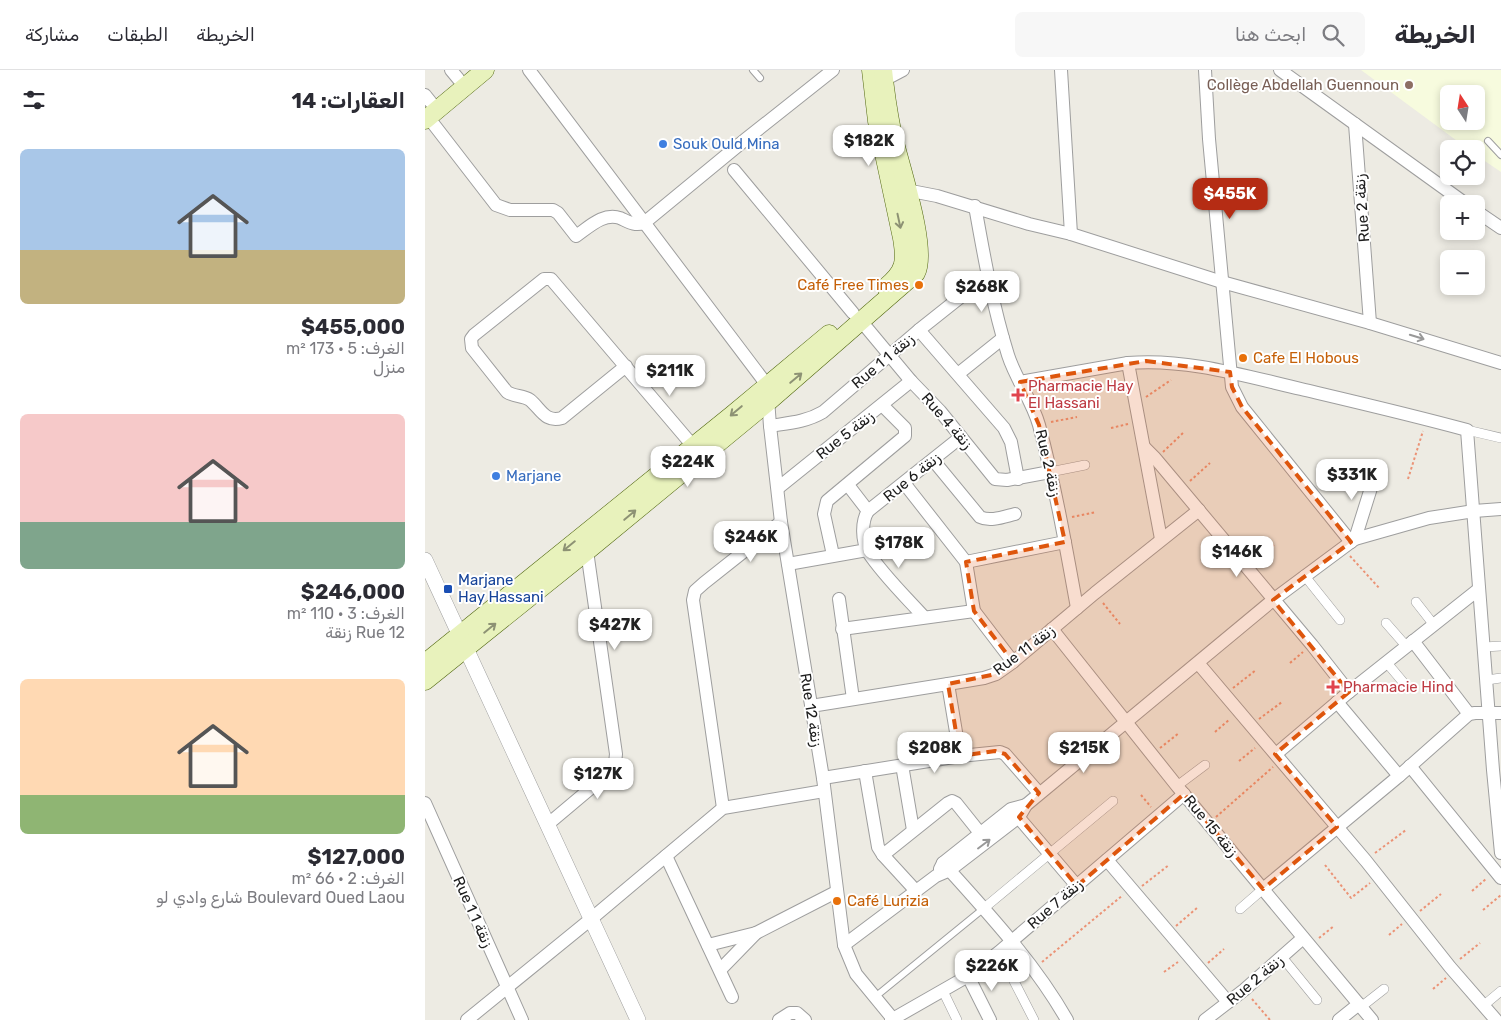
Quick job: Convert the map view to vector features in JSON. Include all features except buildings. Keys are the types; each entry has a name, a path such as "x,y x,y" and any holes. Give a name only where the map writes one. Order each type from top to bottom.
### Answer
{"main road":[{"path":"430,115 485,70"},
{"path":"425,680 462,640 602,529 768,393 857,317 916,273 911,266 920,251 917,234 899,191 892,132 877,76"},
{"path":"425,662 462,640 587,551 602,529 693,446 768,393"}],"street":[{"path":"451,70 465,87"},
{"path":"529,70 768,393"},
{"path":"425,95 430,115 496,205 518,210 553,210 559,213 576,236 600,219 608,217 618,217 633,224 644,223 833,70"},
{"path":"877,76 903,70"},
{"path":"1061,70 1071,234"},
{"path":"1205,70 1231,387 1242,407 1349,542"},
{"path":"1280,70 1454,195"},
{"name":"Rue 2 زنقة","path":"1355,124 1371,323"},
{"name":"Rue 4 زنقة","path":"734,170 857,317 891,354 911,381 940,411 995,479 1000,481 1018,479 1050,472"},
{"path":"899,191 937,196 975,206 1222,282 1371,323 1501,363"},
{"name":"Rue 2 زنقة","path":"975,206 987,276 1003,338 1012,367 1033,405 1039,425 1065,542 1077,608"},
{"path":"1485,217 1501,228"},
{"name":"Rue 1 زنقة 1","path":"770,426 812,419 823,412 919,330 987,276"},
{"path":"626,366 562,418 551,419 541,413 530,400 511,395 507,392 472,348 471,339 544,279 551,279 626,366 693,446"},
{"path":"919,330 1008,435 1018,479"},
{"path":"958,374 1003,338"},
{"path":"1020,382 1128,363 1146,361 1174,364 1230,372 1501,438"},
{"path":"1128,363 1161,540"},
{"name":"Rue 5 زنقة","path":"778,488 911,381"},
{"name":"Rue 12 زنقة","path":"768,393 781,522 823,784 844,945 856,974 892,1019"},
{"path":"833,555 824,514 824,507 827,501 905,436 905,428 882,405"},
{"path":"1467,430 1487,680 1495,713 1501,853"},
{"name":"Rue 6 زنقة","path":"923,617 867,550 862,526 868,512 961,437"},
{"path":"1145,447 1312,644 1349,692"},
{"path":"933,460 979,517 990,520 1015,514"},
{"path":"1050,472 1085,465"},
{"path":"1349,542 1376,472"},
{"path":"904,483 966,562 974,611 1013,662"},
{"path":"847,485 868,512"},
{"path":"946,866 1026,805 1273,600 1349,542 1429,518 1474,510 1501,509"},
{"name":"Rue 11 زنقة","path":"811,706 990,676 1013,662 1095,593 1199,510"},
{"path":"723,808 693,600 695,591 781,522"},
{"path":"966,562 1065,542"},
{"path":"788,564 867,550"},
{"path":"547,825 610,772 617,754 587,551"},
{"path":"425,560 638,1020"},
{"path":"1305,575 1340,620"},
{"path":"1278,757 1337,702 1479,588"},
{"path":"839,599 853,699"},
{"path":"1416,602 1434,625"},
{"path":"842,629 974,611"},
{"path":"1387,623 1410,644 1469,714"},
{"name":"Rue 15 زنقة","path":"1052,629 1180,790 1372,1020"},
{"path":"1484,647 1501,646"},
{"path":"1198,662 1366,861 1452,969 1496,1020"},
{"path":"1387,662 1409,688"},
{"path":"1487,680 1501,678"},
{"path":"948,684 960,756"},
{"path":"1337,702 1399,776"},
{"path":"1240,909 1399,776 1469,714 1475,712 1495,713"},
{"path":"467,1020 723,808 823,784 865,771 960,756 1000,752 1005,754 1039,794"},
{"path":"902,765 913,830"},
{"path":"1180,790 1205,765"},
{"path":"1410,766 1498,874"},
{"path":"865,771 876,840 883,855 916,891"},
{"name":"Rue 7 زنقة","path":"892,1019 910,1016 943,991 969,976 1159,816 1180,790"},
{"path":"883,855 952,801 956,803 980,833"},
{"path":"983,909 1113,801"},
{"name":"Rue 1 زنقة 1","path":"425,803 522,1020"},
{"path":"1015,813 1077,886"},
{"path":"844,945 936,876 980,833 1015,813"},
{"path":"666,856 732,997"},
{"path":"1107,860 1228,1002"},
{"path":"946,866 1011,942 1048,990 1067,1020"},
{"path":"708,945 756,933 837,892"},
{"path":"720,970 756,933"},
{"name":"Rue 2 زنقة","path":"1205,1020 1282,957 1306,942"},
{"path":"999,952 1034,1020"},
{"path":"1282,957 1317,1000"},
{"path":"969,976 990,1020"},
{"path":"1339,1020 1384,989"},
{"path":"943,991 957,1020"},
{"path":"1483,1006 1501,991"},
{"path":"779,1020 790,1013 797,1012 805,1020"}],"lane":[{"path":"753,70 760,78"},
{"path":"1488,142 1501,155"},
{"path":"875,997 983,909"}],"path":[{"path":"1135,403 1171,380"},
{"path":"1039,425 1077,417"},
{"path":"1408,479 1427,420"},
{"path":"1111,428 1139,422"},
{"path":"1155,458 1183,433"},
{"path":"1181,489 1210,463"},
{"path":"1060,519 1096,512"},
{"path":"1349,542 1380,589"},
{"path":"1248,569 1275,544"},
{"path":"1095,593 1120,624"},
{"path":"1290,662 1312,644"},
{"path":"1226,694 1256,670"},
{"path":"1251,726 1282,702"},
{"path":"1215,732 1240,711"},
{"path":"1152,754 1179,733"},
{"path":"1239,761 1264,740"},
{"path":"1209,823 1278,757"},
{"path":"1141,795 1159,816"},
{"path":"1366,861 1406,830"},
{"path":"1033,970 1133,890 1169,865"},
{"path":"1325,865 1351,898 1377,876"},
{"path":"1472,892 1498,874"},
{"path":"1389,935 1441,894"},
{"path":"1483,910 1501,895"},
{"path":"1169,933 1197,908"},
{"path":"1306,942 1334,926"},
{"path":"1433,989 1480,943"},
{"path":"1200,969 1224,949"},
{"path":"1164,972 1187,954"},
{"path":"1244,990 1269,1020"}],"highlighted area":[{"path":"1146,361 1230,372 1232,387 1242,407 1351,542 1273,600 1349,692 1275,754 1337,827 1263,889 1184,794 1077,886 1019,817 1039,793 1005,754 995,751 960,756 948,684 996,674 1013,662 974,611 966,562 1065,542 1039,425 1020,382"}],"shaded area":[{"path":"1361,70 1501,70 1501,172 1485,161 1485,140 1456,140 1442,130 1485,130 1485,85 1440,85 1440,128"}],"place":[{"name":"Collège Abdellah Guennoun","path":"1409,85"},
{"name":"Souk Ould Mina","path":"663,144"},
{"name":"Café Free Times","path":"919,285"},
{"name":"Cafe El Hobous","path":"1243,358"},
{"name":"Pharmacie Hay El Hassani","path":"1018,395"},
{"name":"Marjane","path":"496,476"},
{"name":"Marjane Hay Hassani","path":"448,589"},
{"name":"Pharmacie Hind","path":"1333,687"},
{"name":"Café Lurizia","path":"837,901"}]}
